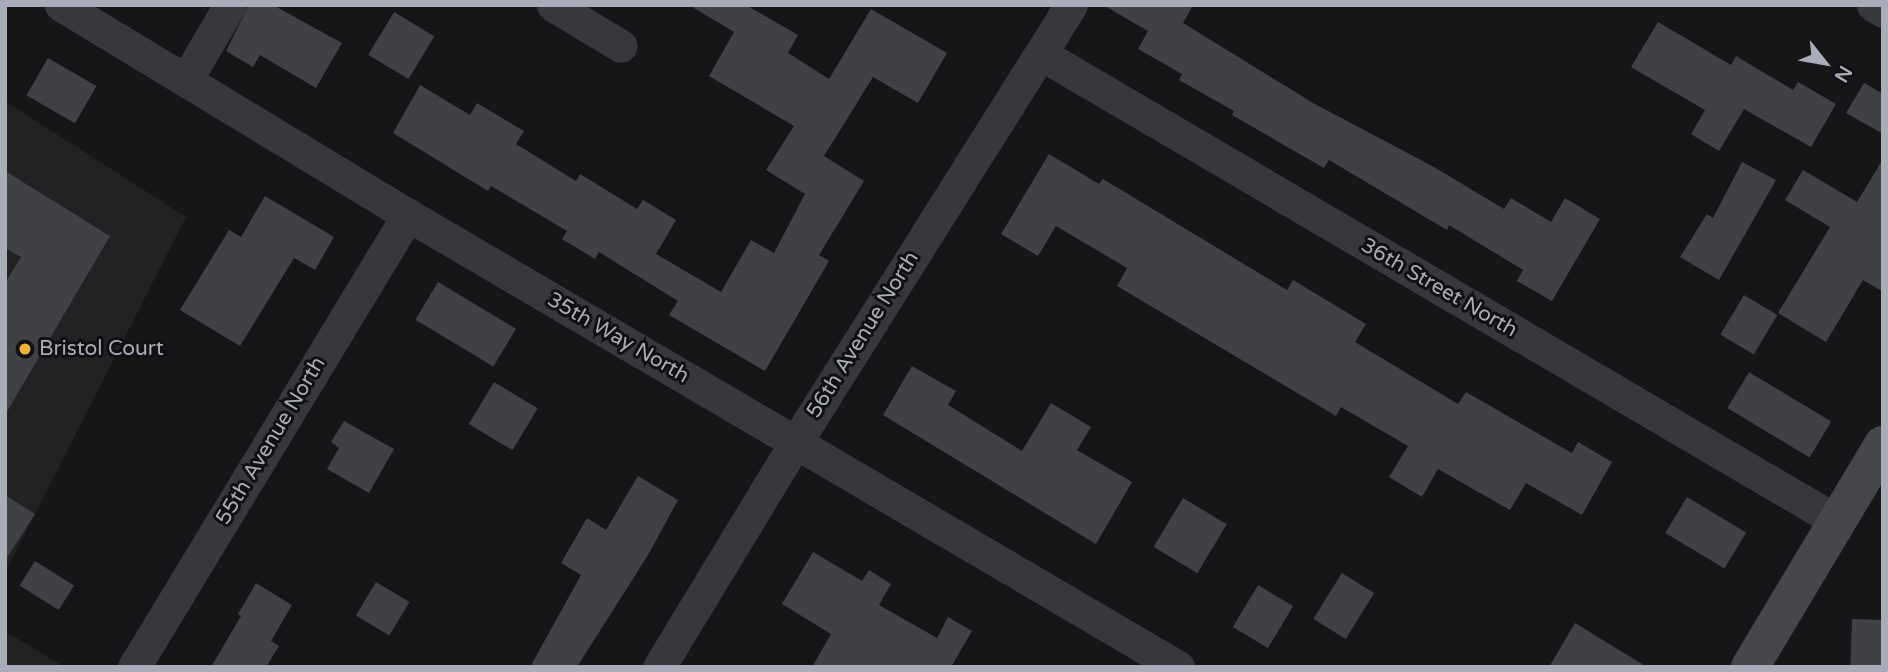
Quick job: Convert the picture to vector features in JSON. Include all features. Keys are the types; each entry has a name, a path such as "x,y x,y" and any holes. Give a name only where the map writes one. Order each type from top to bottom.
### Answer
{"street":[{"name":"35th Way North","path":"61,5 408,215 1178,667"},
{"path":"186,80 230,5"},
{"path":"553,5 621,46"},
{"name":"56th Avenue North","path":"659,667 796,442 1071,5"},
{"path":"1873,5 1883,11"},
{"name":"36th Street North","path":"1041,54 1837,522"},
{"name":"55th Avenue North","path":"134,667 408,215"},
{"path":"1750,667 1883,445"}],"shaded area":[{"path":"5,101 186,217 5,573"},
{"path":"5,631 65,667 5,667"}],"building":[{"path":"249,5 273,5 342,43 316,88 260,55 253,67 226,51"},
{"path":"689,5 746,5 798,35 788,53 829,79 871,9 947,53 918,103 873,77 824,156 864,181 819,255 829,261 765,371 669,315 678,301 599,252 595,259 562,239 567,231 491,186 488,191 393,133 420,85 470,115 477,103 524,131 516,144 576,181 580,174 637,209 643,200 676,220 656,254 721,292 751,240 774,253 805,194 766,170 794,126 709,76 734,32"},
{"path":"1103,5 1193,5 1183,23 1313,103 1434,167 1504,209 1511,198 1551,222 1565,198 1600,219 1552,301 1517,281 1523,270 1449,225 1447,230 1329,160 1324,168 1232,115 1234,111 1179,80 1182,74 1138,49 1148,31"},
{"path":"394,12 434,36 409,79 368,55"},
{"path":"1658,22 1731,65 1736,56 1793,90 1798,82 1836,104 1811,147 1744,109 1719,151 1691,134 1705,110 1631,67"},
{"path":"48,58 96,86 75,123 27,95"},
{"path":"1864,83 1883,94 1883,134 1846,113"},
{"path":"1049,154 1099,184 1103,179 1287,290 1293,280 1366,324 1355,342 1458,404 1466,392 1572,453 1578,442 1612,462 1582,515 1526,483 1510,510 1438,469 1422,497 1389,477 1408,446 1341,407 1336,416 1117,286 1127,268 1056,226 1038,256 1001,234"},
{"path":"1883,159 1883,292 1863,280 1826,342 1778,313 1830,227 1785,200 1803,170 1857,202"},
{"path":"1742,162 1776,180 1719,280 1680,257 1707,214 1713,218"},
{"name":"Bristol Court","path":"5,171 110,236 5,415 5,283 21,257 5,248"},
{"path":"265,196 334,237 315,270 294,258 240,346 180,310 229,230 241,237"},
{"path":"438,282 516,329 493,367 415,320"},
{"path":"1744,295 1777,315 1754,355 1720,334"},
{"path":"912,366 956,391 948,405 1022,451 1051,403 1091,427 1077,450 1132,482 1096,544 883,415"},
{"path":"1749,372 1831,421 1810,457 1727,408"},
{"path":"494,382 538,408 512,450 469,424"},
{"path":"344,421 394,449 369,493 327,469 339,448 331,442"},
{"path":"638,476 678,500 648,555 577,667 530,667 581,575 561,563 587,518 606,530"},
{"path":"5,495 35,514 5,561"},
{"path":"1687,497 1746,533 1725,569 1665,533"},
{"path":"1183,498 1227,524 1197,573 1154,547"},
{"path":"813,552 862,581 869,570 891,584 879,605 937,638 948,617 972,631 951,667 812,667 831,634 782,604"},
{"path":"35,561 74,585 59,610 20,586"},
{"path":"1342,573 1374,593 1346,639 1313,619"},
{"path":"376,582 409,602 389,636 356,615"},
{"path":"256,583 292,605 271,641 279,646 266,667 211,667 241,616 238,614"},
{"path":"1258,585 1293,606 1268,648 1233,627"},
{"path":"1852,619 1883,620 1881,667 1850,667"},
{"path":"1575,623 1647,667 1549,667"}],"place":[{"name":"Bristol Court","path":"25,349"}]}
